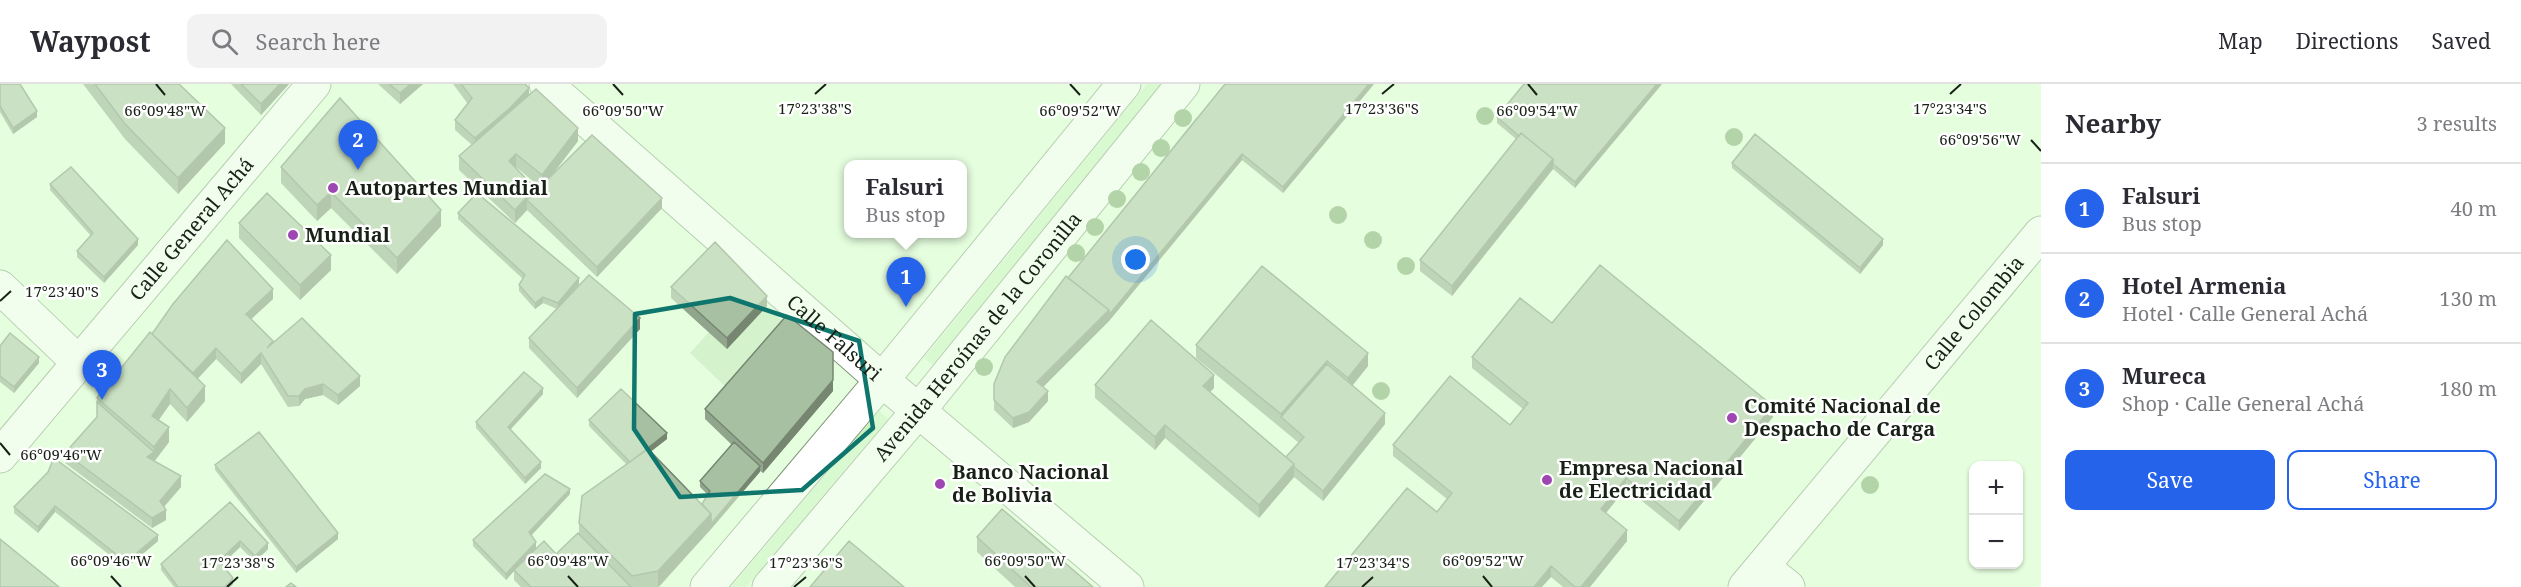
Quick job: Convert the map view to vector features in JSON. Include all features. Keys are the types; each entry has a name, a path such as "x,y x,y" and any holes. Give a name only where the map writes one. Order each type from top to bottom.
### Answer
{"street":[{"name":"Calle General Achá","path":"0,456 314,84"},
{"name":"Calle Falsuri","path":"546,84 882,380 1127,587"},
{"path":"707,587 882,380 1124,84"},
{"name":"Avenida Heroínas de la Coronilla","path":"769,587 919,410 1183,84"},
{"name":"Calle Colombia","path":"1754,577 2041,233"},
{"path":"0,287 78,362"},
{"path":"1754,577 1788,587"}],"highlighted area":[{"path":"730,298 859,341 873,428 802,490 680,497 634,429 635,314"}],"shaded area":[{"path":"1147,84 1163,84 934,366 924,358"},
{"path":"767,306 787,325 729,390 690,353 709,332 727,348"},
{"path":"879,411 888,419 746,587 731,587"}],"building":[{"path":"0,84 20,84 37,111 13,128 0,106"},
{"path":"95,84 179,84 225,128 178,178 125,124"},
{"path":"241,84 280,84 261,104"},
{"path":"389,84 411,84 400,93"},
{"path":"461,84 525,84 529,88 475,138 455,120 472,98"},
{"path":"1225,84 1369,84 1283,187 1242,154 1109,315 1109,310 1068,278"},
{"path":"1524,84 1657,84 1575,182 1553,164 1553,159 1521,133 1519,136 1497,117"},
{"path":"536,89 578,128 542,175 516,154 509,161 535,188 515,210 459,156"},
{"path":"340,98 441,210 397,258 331,192 317,205 281,167"},
{"path":"1521,133 1553,159 1452,286 1420,260"},
{"path":"1755,134 1883,239 1860,268 1732,163"},
{"path":"592,135 662,198 597,267 527,200"},
{"path":"71,167 138,239 104,277 77,251 93,233 50,184"},
{"path":"267,193 331,255 300,285 239,223"},
{"path":"477,193 579,278 558,303 543,297 535,303 519,285 525,275 458,213"},
{"path":"227,240 273,289 246,314 273,341 267,348 302,318 360,376 338,395 323,384 305,389 299,396 288,396 261,353 241,374 216,348 193,373 152,334 173,304"},
{"path":"715,242 767,296 727,338 671,287"},
{"path":"1600,265 1773,406 1679,521 1626,478 1601,509 1627,530 1581,587 1575,587 1551,566 1534,587 1325,587 1407,488 1437,512 1452,493 1393,445 1450,376 1510,425 1528,403 1472,357 1520,298 1552,323"},
{"path":"1262,266 1368,353 1348,378 1327,361 1281,414 1196,345"},
{"path":"589,275 640,318 577,388 529,338"},
{"path":"1066,276 1109,310 1037,382 1048,391 1029,412 1013,418 994,400 994,384 1005,357"},
{"path":"787,315 833,352 833,380 763,463 705,409"},
{"path":"1151,320 1214,375 1203,386 1294,464 1259,505 1165,425 1155,437 1095,385"},
{"path":"150,332 205,386 187,408 170,389 152,416 169,427 154,447 97,398"},
{"path":"10,333 39,357 14,387 0,376 0,346"},
{"path":"1327,364 1385,413 1323,491 1294,467 1294,464 1286,457 1304,437 1281,417"},
{"path":"524,372 543,388 508,427 541,462 525,478 476,422"},
{"path":"621,389 667,433 630,462 589,420"},
{"path":"97,402 154,452 147,457 181,476 160,501 166,510 152,518 65,453 97,417"},
{"path":"259,432 338,533 296,567 215,465"},
{"path":"734,442 760,466 711,524 711,514 702,504 710,491 700,481"},
{"path":"648,449 711,514 658,571 632,576 579,523 582,496"},
{"path":"54,458 158,535 126,562 55,506 38,527 14,507 48,472"},
{"path":"545,474 570,489 529,532 536,542 506,574 473,540"},
{"path":"230,502 268,543 255,556 240,541 219,561 233,578 225,587 178,587 161,564"},
{"path":"1002,509 1093,587 1031,587 977,537"},
{"path":"578,533 631,587 531,587 514,570 544,541 556,554"},
{"path":"0,539 59,587 0,587"},
{"path":"849,541 904,587 810,587"}],"place":[{"name":"Hotel Armenia","path":"358,170"},
{"name":"Autopartes Mundial","path":"333,188"},
{"name":"Mundial","path":"293,235"},
{"name":"Falsuri","path":"906,307"},
{"name":"Mureca","path":"102,400"},
{"name":"Comité Nacional de Despacho de Carga","path":"1732,418"},
{"name":"Empresa Nacional de Electricidad","path":"1547,480"},
{"name":"Banco Nacional de Bolivia","path":"940,484"}]}
